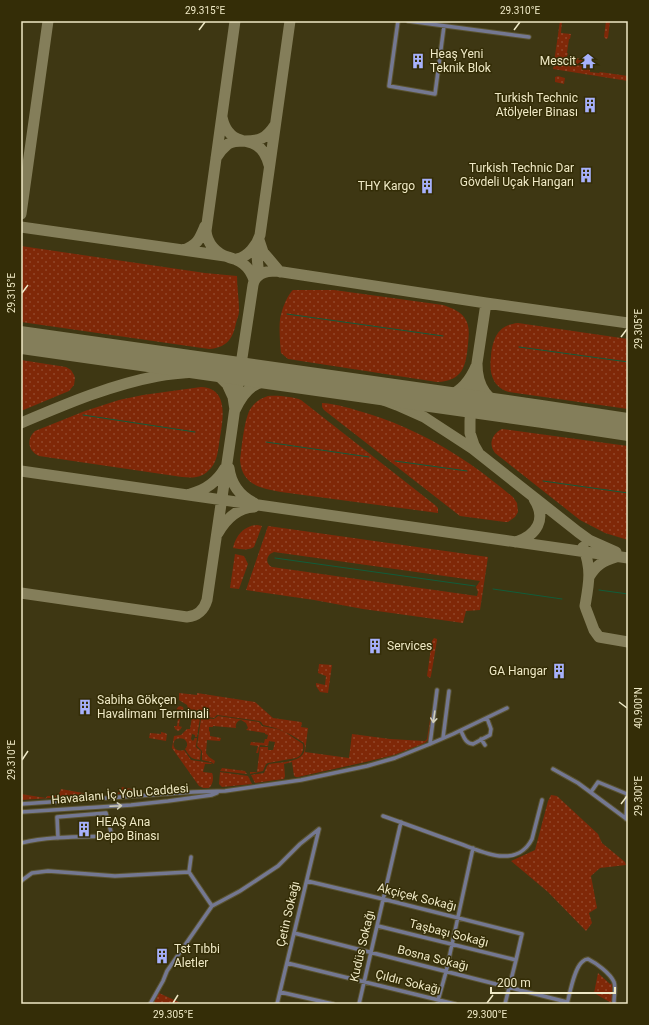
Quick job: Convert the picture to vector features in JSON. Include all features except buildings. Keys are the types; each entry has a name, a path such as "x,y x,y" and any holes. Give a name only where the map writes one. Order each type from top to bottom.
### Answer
{"street":[{"path":"398,21 388,86 435,94 444,26"},
{"path":"408,21 529,37"},
{"path":"430,744 437,690"},
{"path":"444,738 449,691"},
{"name":"Havaalanı İç Yolu Caddesi","path":"21,804 193,792 220,792 301,780 353,770 383,762 430,744 507,708"},
{"path":"460,731 466,741 473,744 490,735 490,725 487,718"},
{"path":"481,739 484,745"},
{"path":"553,770 578,783 627,820"},
{"path":"591,792 598,782 627,794 627,820"},
{"name":"Havaalanı İç Yolu Caddesi","path":"21,812 161,802 212,795 220,792"},
{"path":"383,816 474,848 501,856 511,856 521,852 532,840 542,800"},
{"path":"21,843 33,840 58,838 112,836 106,813 57,817 58,838"},
{"name":"Kudüs Sokağı","path":"359,1004 401,822"},
{"name":"Çetin Sokağı","path":"212,906 240,891 278,866 300,844 319,829 277,1004"},
{"path":"438,1002 459,918 474,848"},
{"path":"150,1004 167,971 212,906 190,872 191,857"},
{"path":"21,881 32,873 48,871 115,876 190,872"},
{"name":"Akçiçek Sokağı","path":"306,881 522,934 516,960"},
{"name":"Taşbaşı Sokağı","path":"378,926 516,960"},
{"name":"Bosna Sokağı","path":"294,933 567,1003"},
{"path":"567,1003 579,966 583,961 588,959 611,977 615,984 614,1002"},
{"path":"505,1004 516,960"},
{"name":"Çıldır Sokağı","path":"287,963 438,1002 455,1004"},
{"path":"280,992 333,1004"}],"shaded area":[{"path":"560,21 562,21 561,33 571,34 567,57 582,59 583,64 590,66 590,72 628,76 628,81 553,69"},
{"path":"606,21 610,21 608,38 606,39 604,37"},
{"path":"558,76 565,78 564,84 555,82 555,77"},
{"path":"21,246 205,273 237,276 239,312 233,334 224,345 209,349 21,322"},
{"path":"293,290 334,290 443,305 452,308 464,317 468,326 469,333 466,359 462,371 453,379 437,382 288,359 281,353 280,323 285,304"},
{"path":"518,323 628,339 628,409 509,392 499,387 495,383 491,373 493,344 495,338 501,330 506,326"},
{"path":"21,360 66,367 71,370 74,375 74,385 69,391 21,411"},
{"path":"201,387 210,389 216,393 220,399 223,414 216,460 211,468 199,476 182,477 39,456 32,451 29,441 35,431 85,411 119,400 143,395"},
{"path":"268,396 285,396 301,400 435,505 438,508 438,513 281,492 259,487 253,484 244,475 241,468 240,460 244,433 251,408 258,400"},
{"path":"322,403 334,404 380,417 433,441 476,468 513,497 517,503 518,512 515,517 508,522 460,516 324,410"},
{"path":"502,429 628,446 628,540 605,533 580,520 495,453 492,446 492,440 494,436"},
{"path":"257,525 262,526 254,547 247,549 233,548 238,535 244,529"},
{"path":"268,526 488,557 480,610 466,611 463,623 246,590","holes":["274,552 480,581 476,587 478,592 477,596 272,567 268,563 267,559 270,554"]},
{"path":"235,554 244,556 248,564 239,589 230,588"},
{"path":"434,638 437,640 430,678 427,676 432,641"},
{"path":"319,664 332,665 328,693 320,692 316,686 316,683 325,685 326,676 318,673"},
{"path":"179,693 197,695 197,693 255,702 273,718 301,722 301,727 308,728 305,752 349,758 352,734 390,739 425,741 427,739 431,713 432,714 428,740 425,743 394,755 298,777 294,776 292,762 284,764 284,779 255,783 251,775 264,773 269,764 287,762 299,758 305,750 304,743 285,732 263,725 259,721 217,715 214,718 201,716 197,737 192,734 191,739 193,741 197,738 196,747 201,751 200,760 191,757 188,754 185,749 187,743 184,739 176,739 174,741 174,747 179,750 184,750 191,760 212,764 205,764 203,772 212,773 212,783 209,788 203,788 199,786 172,748 174,736 181,735 187,729 190,729 193,711 189,711 187,705 179,700"},
{"path":"180,706 183,707 184,711 181,711 179,726 182,727 178,731 174,726 177,726 179,711 176,710"},
{"path":"218,716 259,722 262,726 285,732 303,744 302,752 300,756 296,758 268,763 263,771 250,774 250,772 257,772 260,747 268,747 268,750 273,750 275,742 269,741 268,746 260,745 258,753 256,753 258,746 250,745 251,742 264,743 268,735 265,733 246,730 248,728 246,723 241,720 238,721 236,728 209,727 210,736 221,738 220,741 207,740 206,753 215,761 214,764 202,760 202,751 197,746 201,719 214,719"},
{"path":"161,732 167,734 166,741 149,738 150,733 161,734"},
{"path":"222,768 245,771 247,774 220,771"},
{"path":"220,772 248,776 252,784 222,787 219,784"},
{"path":"122,787 141,791 117,794"},
{"path":"61,789 94,795 21,800 21,794 46,798 47,796 57,795"},
{"path":"551,795 557,796 598,834 602,843 625,862 626,865 600,868 591,876 597,908 589,913 592,923 586,931 548,892 511,861 535,850 548,801"},
{"path":"598,973 610,984 614,983 613,1004 594,993"},
{"path":"159,993 183,1004 153,1004"}],"waterway":[{"path":"287,314 443,336"},
{"path":"519,347 628,362"},
{"path":"83,415 195,432"},
{"path":"266,442 369,457"},
{"path":"395,461 467,471"},
{"path":"543,481 628,493"},
{"path":"275,558 475,586"},
{"path":"493,589 562,599"},
{"path":"599,590 628,594"}],"taxiway":[{"path":"21,214 48,21"},
{"path":"235,21 206,231 208,240 216,251 224,256 235,259 245,256 257,243 260,235 290,21"},
{"path":"222,117 226,128 234,137 252,143 261,149 269,165"},
{"path":"216,158 228,144 236,141 258,140 265,136 275,125"},
{"path":"184,250 198,241 205,226"},
{"path":"21,227 225,256 235,259 247,267 254,280"},
{"path":"259,240 263,252 280,272"},
{"path":"254,279 258,267 258,241"},
{"path":"21,593 187,617 197,614 202,610 207,600 253,285 256,278 261,274 276,271 628,323"},
{"path":"478,452 470,433 470,421 471,403 486,303"},
{"path":"21,341 64,346"},
{"path":"393,393 432,398 453,394 462,388 470,378 477,364 480,381 487,394 492,400 506,408 515,410"},
{"path":"211,368 227,384 233,397 235,410 243,395 253,386 258,383 280,377"},
{"path":"21,423 88,396 123,384 158,376 228,369"},
{"path":"340,385 376,397 424,417 473,449 589,540 616,552"},
{"path":"470,412 477,408 488,406"},
{"path":"601,423 628,430"},
{"path":"190,494 210,485 225,468"},
{"path":"229,468 230,474 237,489 244,497 254,503"},
{"path":"21,471 628,558"},
{"path":"516,542 530,535 538,525 540,513 534,499"},
{"path":"218,533 228,519 237,512 254,507"},
{"path":"583,547 589,569 588,590 585,606 594,630 599,637 628,642"},
{"path":"589,574 589,577 594,569 600,564 616,557"}],"runway":[{"path":"21,340 628,427"}],"place":[{"name":"Heaş Yeni Teknik Blok","path":"418,61"},
{"name":"Mescit","path":"588,61"},
{"name":"Turkish Technic Atölyeler Binası","path":"590,105"},
{"name":"Turkish Technic Dar Gövdeli Uçak Hangarı","path":"586,175"},
{"name":"THY Kargo","path":"427,186"},
{"name":"Services","path":"375,646"},
{"name":"GA Hangar","path":"559,671"},
{"name":"Sabiha Gökçen Havalimanı Terminali","path":"85,707"},
{"name":"HEAŞ Ana Depo Binası","path":"84,829"},
{"name":"Tst Tıbbi Aletler","path":"162,956"}]}
